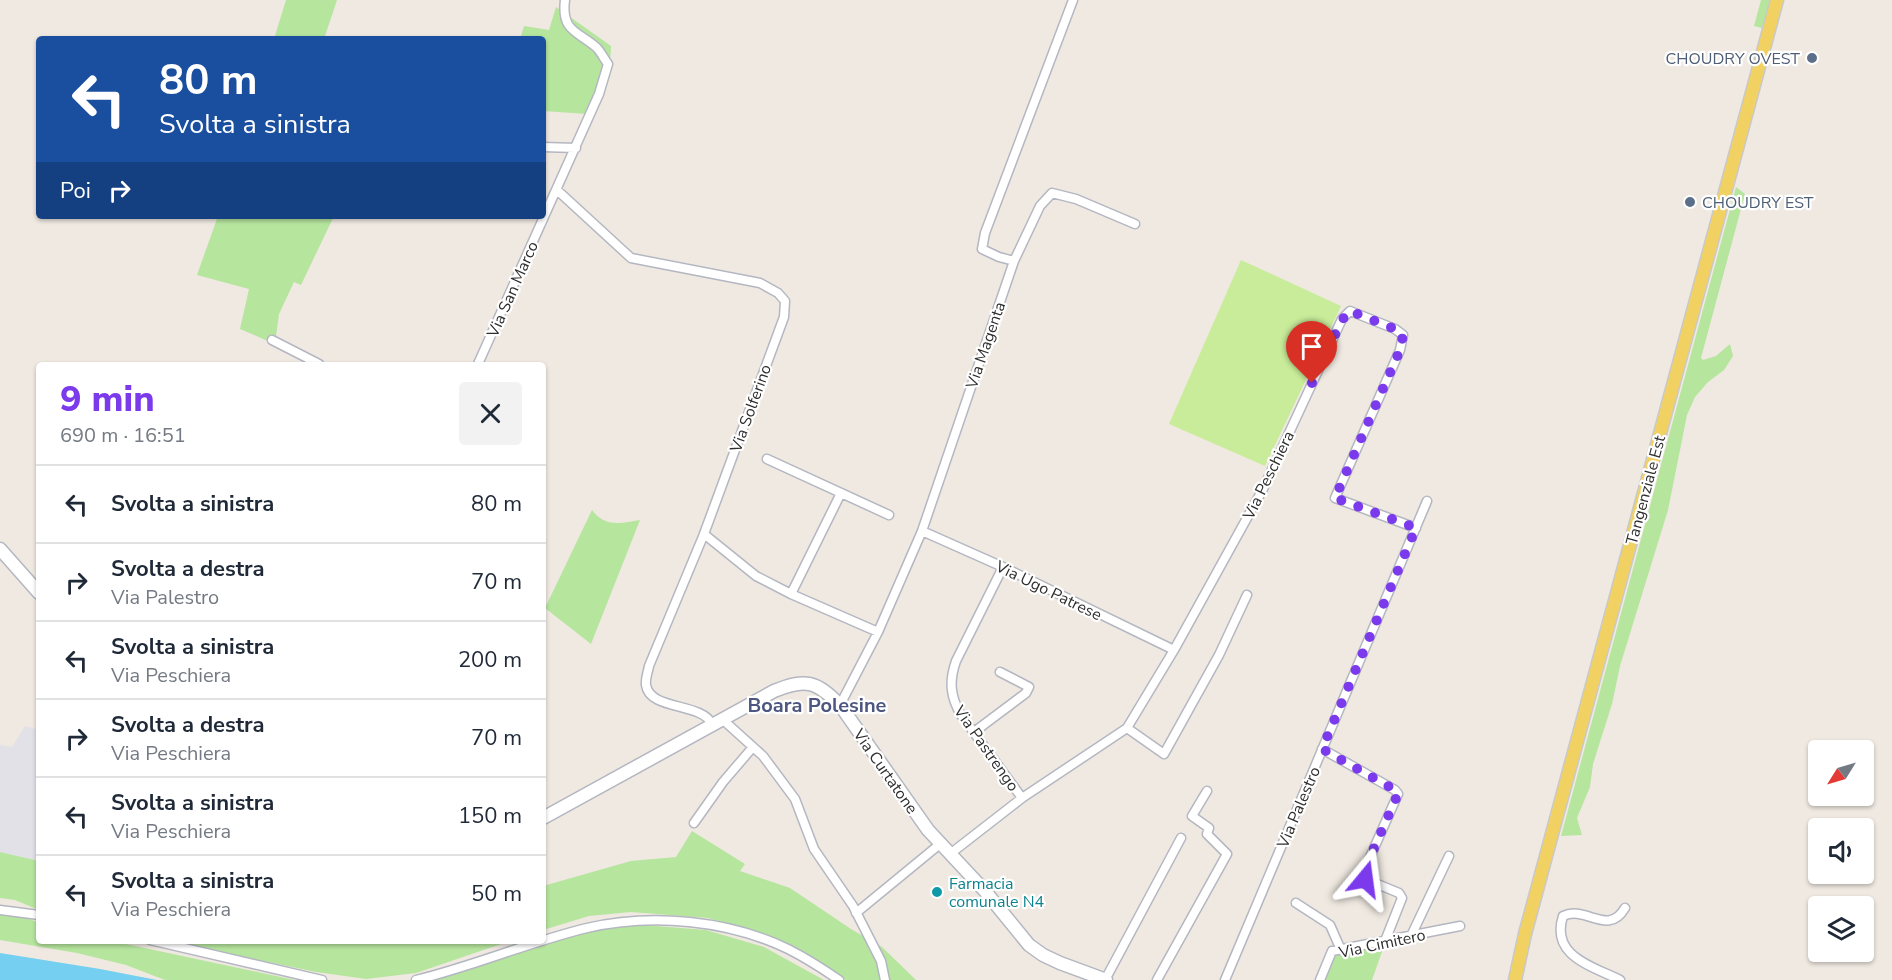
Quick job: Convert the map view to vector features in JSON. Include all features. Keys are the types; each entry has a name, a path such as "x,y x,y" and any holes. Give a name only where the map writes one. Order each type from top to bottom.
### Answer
{"main road":[{"name":"Tangenziale Est","path":"1515,980 1525,934 1777,0"}],"street":[{"name":"Via San Marco","path":"546,214 599,94 608,64 597,48 579,37 566,22 565,0"},
{"path":"1014,261 982,249 985,233 1073,0"},
{"path":"546,147 576,148"},
{"name":"Via Solferino","path":"557,190 631,258 760,283 778,292 785,301 784,317 704,534 649,666 646,683 649,692 661,701 717,721"},
{"name":"Via Magenta","path":"840,705 878,632 922,531 1014,261 1040,206 1052,193 1076,199 1135,224"},
{"name":"Via San Marco","path":"479,362 544,219"},
{"name":"Via Peschiera","path":"950,854 1022,798 1127,728 1174,650 1263,489 1342,320 1350,311 1395,329 1403,335 1400,350 1335,498 1416,528"},
{"path":"272,340 315,362"},
{"path":"767,459 889,515"},
{"path":"791,594 841,493"},
{"name":"Via Palestro","path":"1225,980 1427,501"},
{"name":"Via Ugo Patrese","path":"922,531 1004,567 1174,650"},
{"path":"704,534 756,576 878,632"},
{"path":"0,549 36,591"},
{"name":"Via Pastrengo","path":"1004,567 956,661 951,688 955,705 1022,798"},
{"path":"1127,728 1164,754 1219,655 1247,595"},
{"path":"974,732 1026,693 1029,687 1000,672"},
{"name":"Via Curtatone","path":"546,816 774,691 796,683 815,686 822,689 840,705 906,801 940,844 985,891 1029,945 1043,956 1106,980 1181,838"},
{"path":"717,721 753,747 795,799 814,849 856,913 881,962 885,980"},
{"path":"694,822 723,782 753,747"},
{"path":"1322,749 1395,790 1398,794 1363,873 1365,879 1399,893 1402,898 1385,941"},
{"path":"1157,980 1227,854 1207,834 1209,828 1192,816 1207,791"},
{"path":"856,913 940,844"},
{"path":"1412,936 1449,856"},
{"path":"1296,903 1330,925 1341,950"},
{"path":"1620,980 1570,954 1562,941 1561,924 1563,916 1577,913 1602,921 1614,919 1625,908"},
{"path":"0,910 36,915"},
{"path":"546,941 588,928 650,920 706,924 762,939 788,949 839,980"},
{"name":"Via Cimitero","path":"1320,980 1332,951 1460,926"},
{"path":"167,944 322,980"},
{"path":"416,980 453,971 538,944"}],"shaded area":[{"path":"25,726 36,729 36,860 0,852 0,745 12,747"}],"green space":[{"path":"286,0 337,0 325,36 275,36"},
{"path":"1761,0 1770,0 1762,28 1754,26"},
{"path":"556,7 611,46 610,66 587,114 546,111 546,36 521,36 524,26 549,30"},
{"path":"1736,187 1745,194 1701,358 1703,360 1716,356 1730,344 1733,356 1724,370 1708,382 1695,397 1687,415 1668,510 1620,666 1612,704 1593,764 1590,787 1577,818 1582,835 1561,836"},
{"path":"217,219 333,219 301,285 294,282 279,314 275,344 240,329 249,289 197,275"},
{"path":"1241,260 1341,306 1265,466 1169,424"},
{"path":"592,510 602,520 608,522 640,520 591,644 546,609"},
{"path":"692,831 745,864 740,871 790,888 882,947 916,980 846,980 769,936 708,918 631,912 589,916 546,929 546,885 631,861 676,857"},
{"path":"0,852 36,860 36,909 15,900 0,898"},
{"path":"0,910 11,911 36,922 36,944 126,944 295,980 165,980 126,965 77,953 0,940"},
{"path":"631,924 706,930 764,947 824,980 431,980 591,928"},
{"path":"181,944 501,944 416,973 366,979 316,972"},
{"path":"1384,946 1372,980 1325,980 1336,955"}],"water":[{"path":"0,953 100,969 157,980 0,980"}],"place":[{"name":"CHOUDRY OVEST","path":"1812,58"},
{"name":"CHOUDRY EST","path":"1690,202"},
{"name":"Farmacia comunale N4","path":"937,892"}],"district":[{"name":"Boara Polesine","path":"817,705"}],"route":[{"path":"1312,383 1342,320 1350,311 1395,329 1403,335 1400,350 1335,498 1416,528 1322,749 1395,790 1398,794 1363,873 1365,879"}]}
